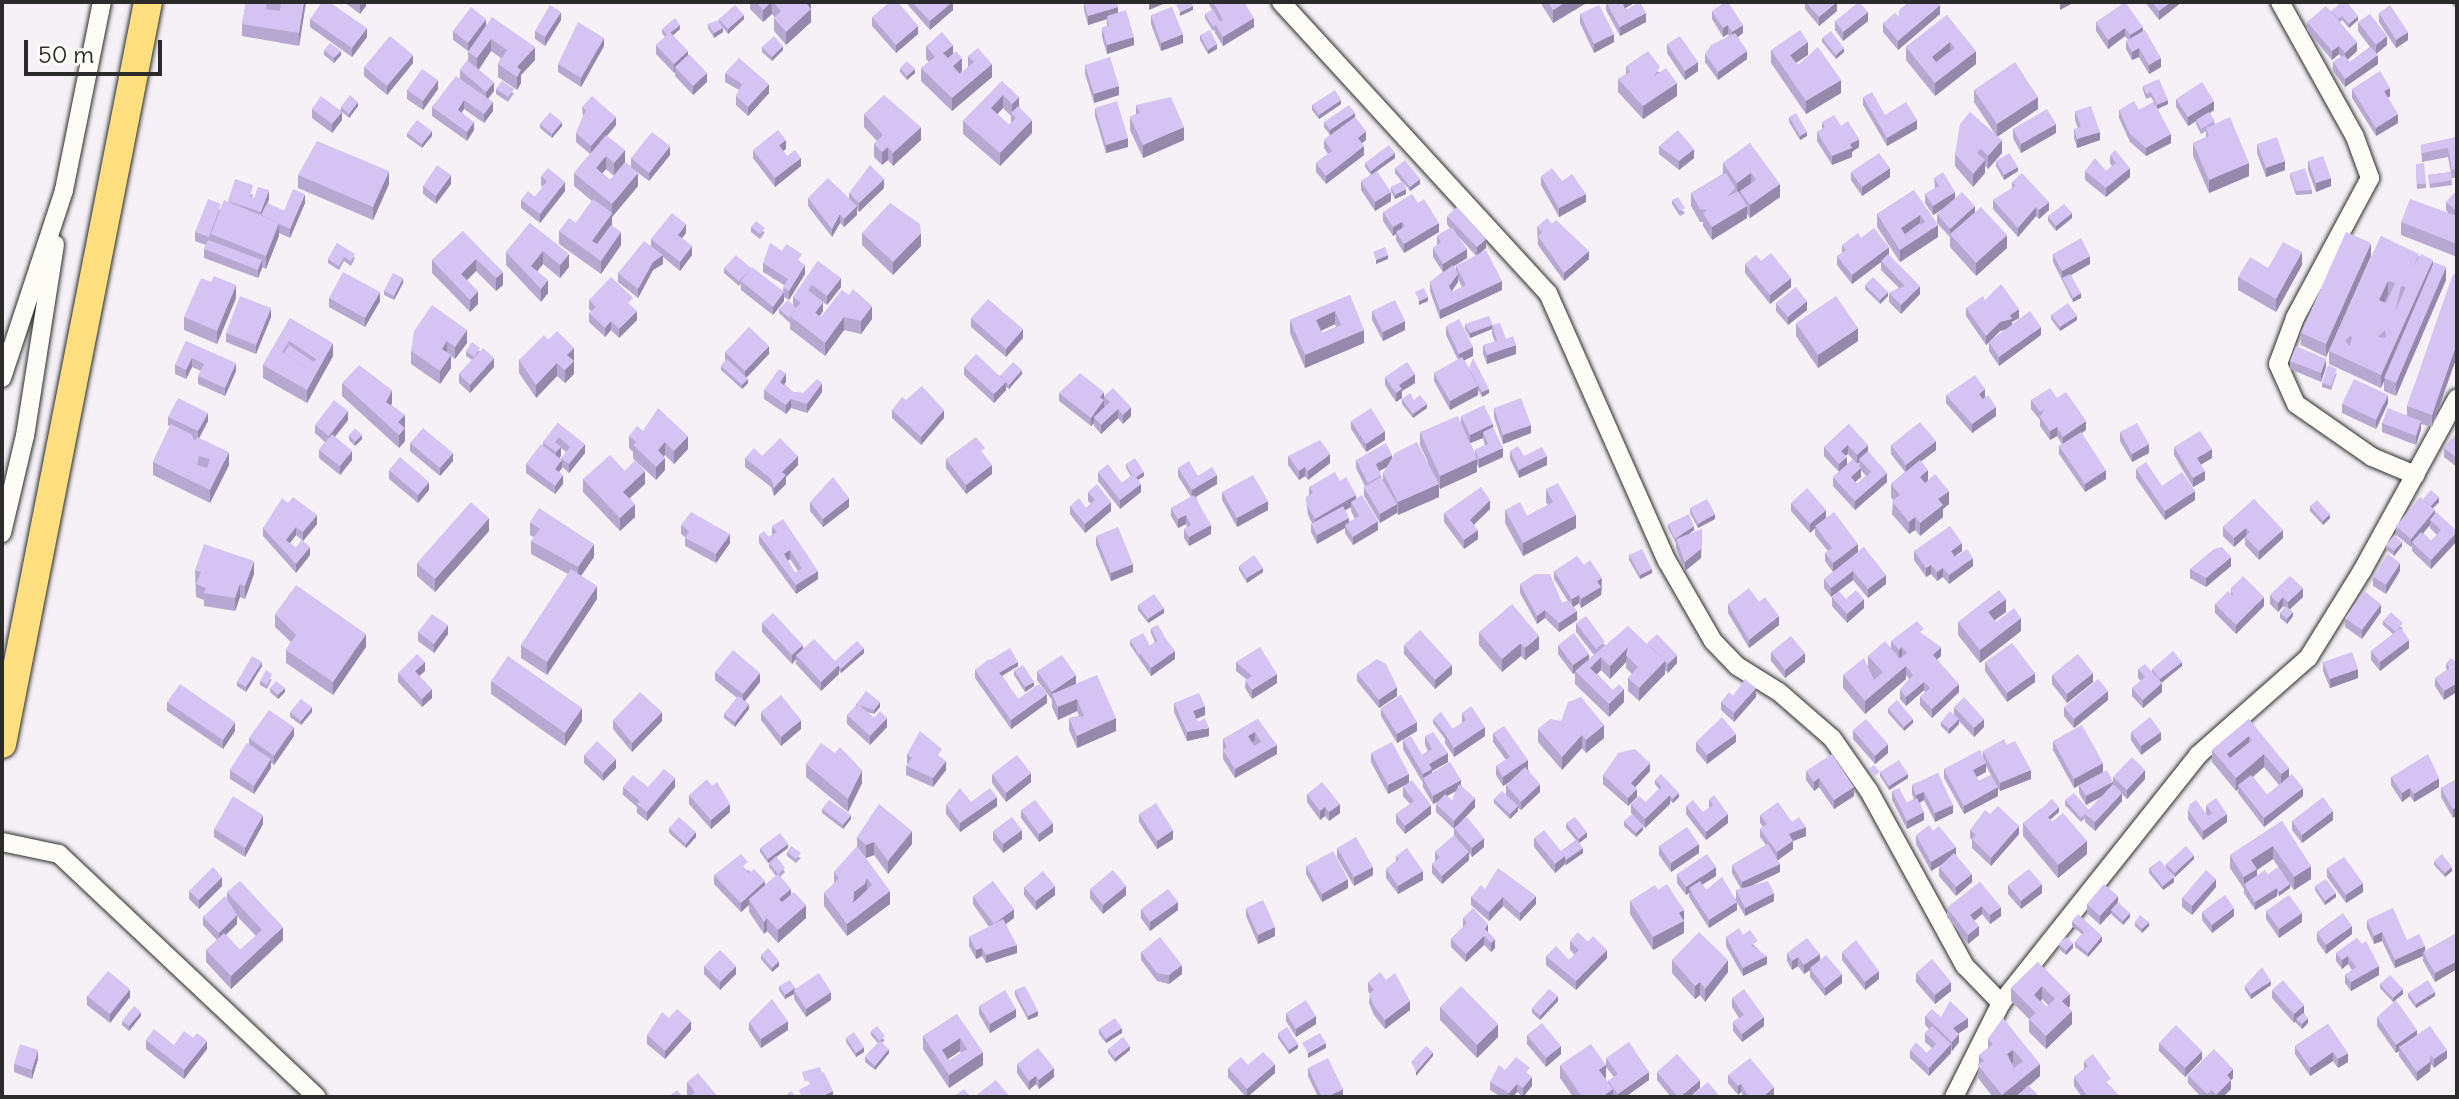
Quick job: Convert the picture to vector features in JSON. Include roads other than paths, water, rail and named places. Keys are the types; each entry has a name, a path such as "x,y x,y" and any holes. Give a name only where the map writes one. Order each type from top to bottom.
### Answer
{"highway":[{"path":"2,744 148,2"}],"street":[{"path":"2,533 25,436 64,190 102,2"},
{"path":"1281,2 1548,293 1667,561 1713,641 1737,666 1779,692 1832,738 1869,791 1965,966 2001,1003"},
{"path":"2280,2 2349,124 2370,178 2295,318 2278,364 2296,404 2372,457 2415,475"},
{"path":"2,378 64,190"},
{"path":"1954,1097 2001,1003 2198,755 2308,658 2457,398"},
{"path":"2,842 59,854 317,1097"}]}
